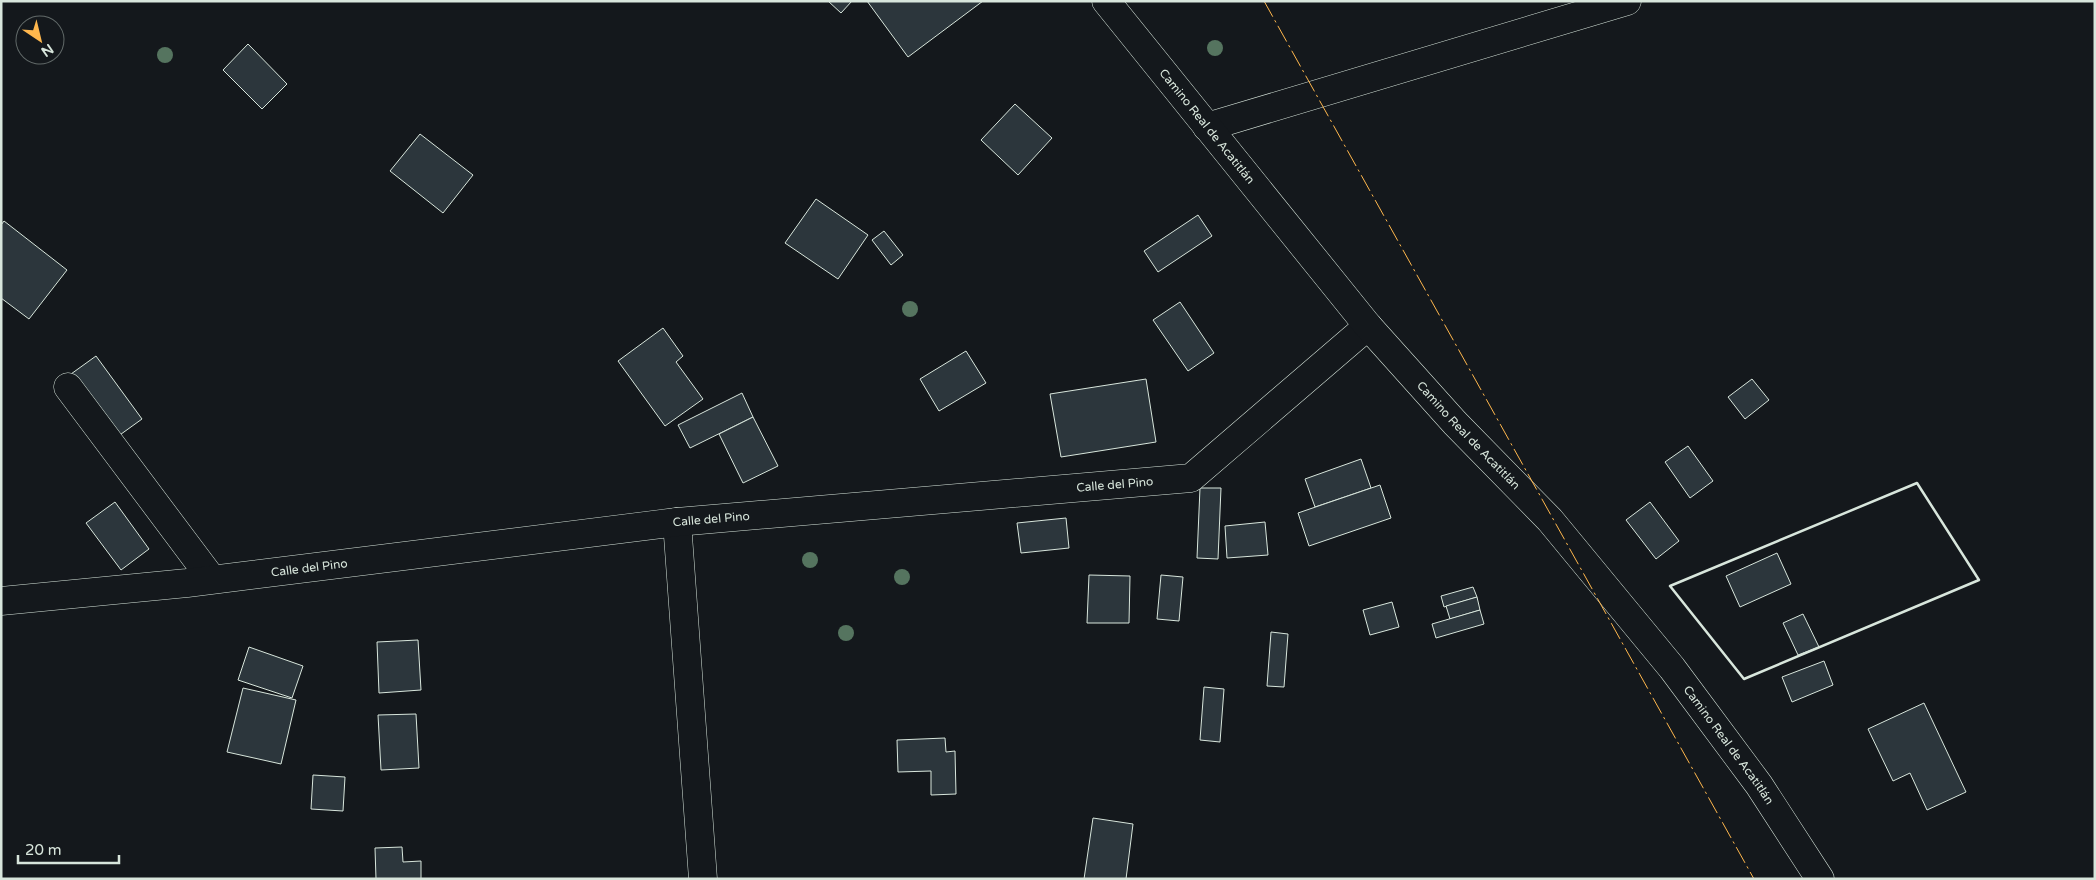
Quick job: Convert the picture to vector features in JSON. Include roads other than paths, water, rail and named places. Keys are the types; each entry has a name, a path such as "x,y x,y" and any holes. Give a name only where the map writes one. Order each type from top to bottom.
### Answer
{"street":[{"name":"Camino Real de Acatitlán","path":"1106,1 1368,326 1455,422 1550,520 1672,668 1759,785 1820,879"},
{"path":"1207,127 1627,1"},
{"name":"Calle del Pino","path":"1,601 211,578 677,522 1191,478 1368,326"},
{"path":"68,387 211,578"},
{"path":"677,522 703,879"}]}
